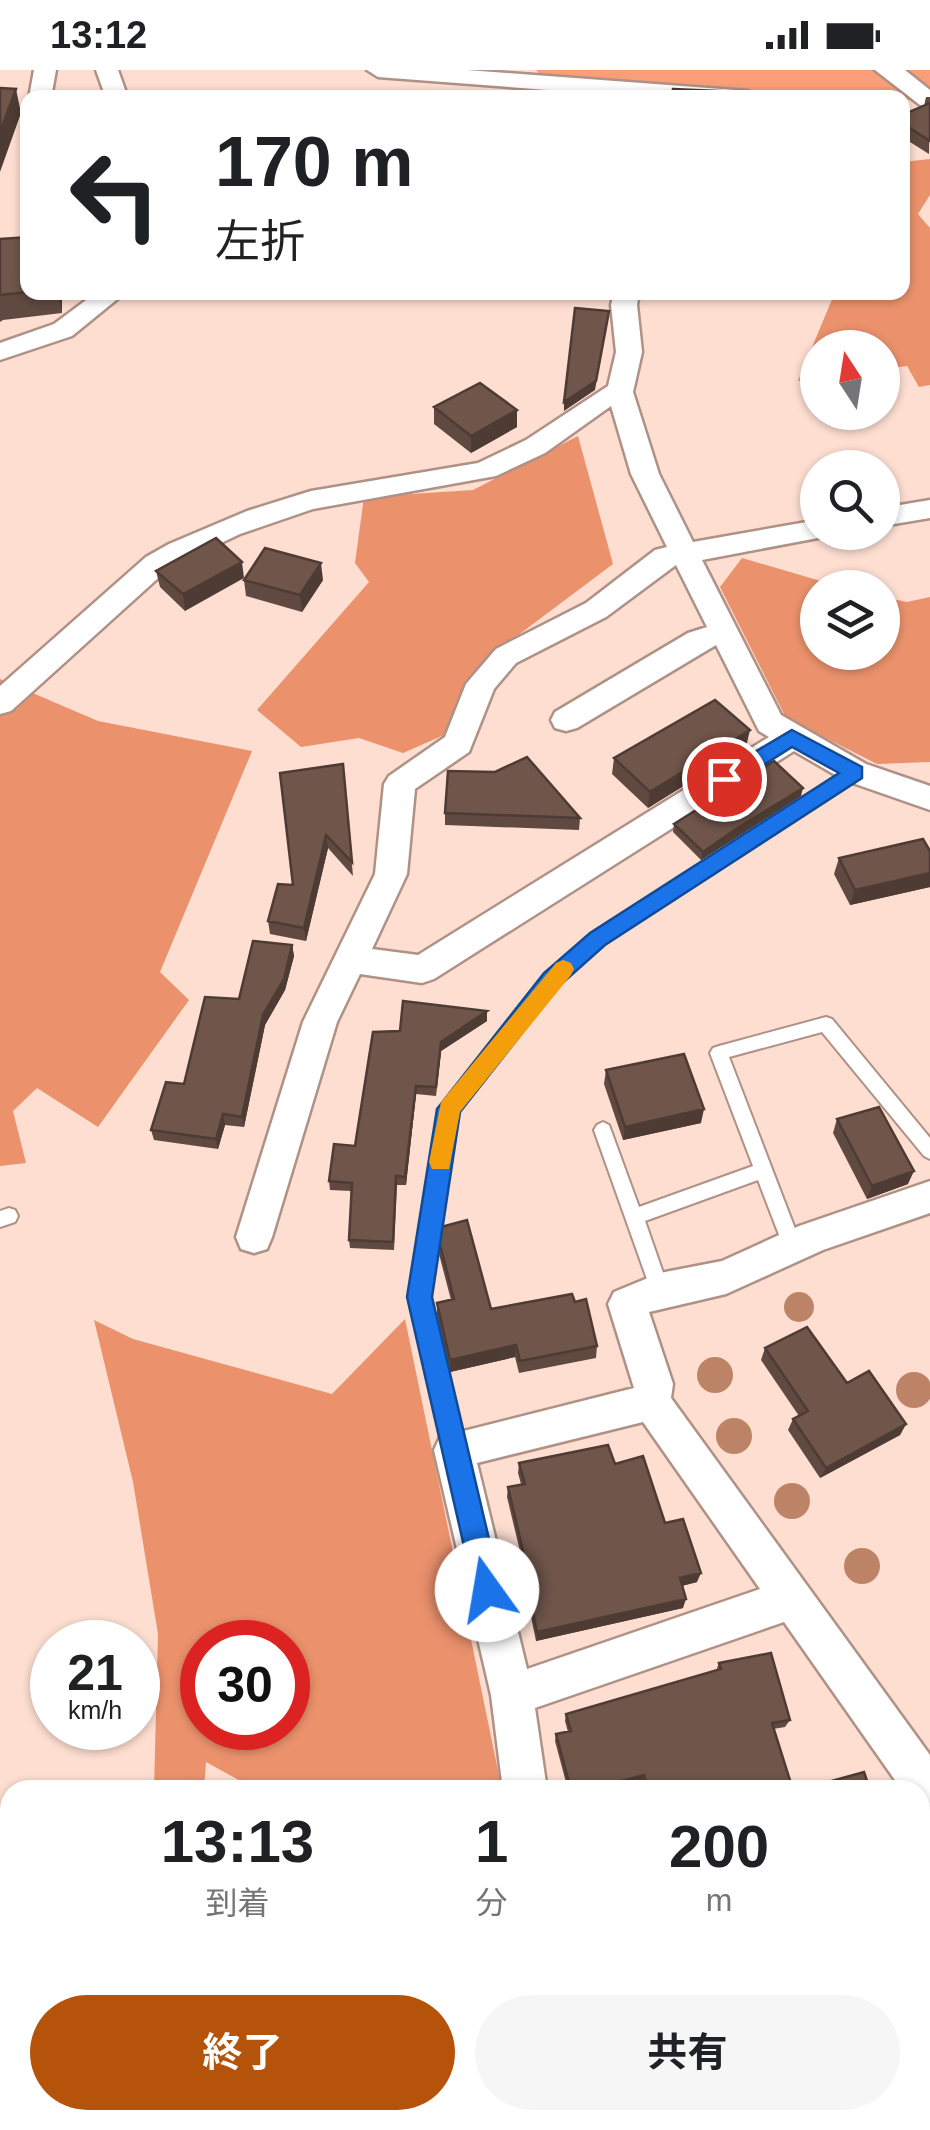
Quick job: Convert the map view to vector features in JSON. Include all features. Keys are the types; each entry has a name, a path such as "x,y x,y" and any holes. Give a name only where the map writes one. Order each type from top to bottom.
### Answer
{"street":[{"path":"378,70 606,90"},
{"path":"892,72 921,98"},
{"path":"0,352 63,330 103,300"},
{"path":"627,300 629,352 620,392 646,474 770,723 854,772 930,798"},
{"path":"0,703 156,564 184,547 240,523 359,490 485,470 524,453 610,394 620,392"},
{"path":"900,514 930,508"},
{"path":"254,1237 320,1022 392,874 400,784 458,744 481,684 506,656 596,610 665,557 800,532"},
{"path":"566,720 698,640 723,633"},
{"path":"349,959 422,969 792,737"},
{"path":"921,1780 651,1402 654,1384 628,1304 660,1290 726,1277 793,1247 930,1198"},
{"path":"524,1780 512,1695 454,1450 651,1402"},
{"path":"512,1695 792,1599"}],"lane":[{"path":"454,1450 420,1297 449,1109 551,979 598,939 854,772"},
{"path":"793,1247 718,1053 826,1024 930,1151"},
{"path":"603,1130 660,1290"},
{"path":"634,1216 763,1170"}],"shaded area":[{"path":"930,159 930,195 918,214 930,228 930,385 919,387 907,366 900,367 900,330 819,330 832,300 910,300 910,161"},
{"path":"578,436 613,564 497,651 451,732 403,753 359,738 301,747 257,710 369,582 355,563 364,497 473,490"},
{"path":"742,558 800,575 800,670 900,670 900,601 930,597 930,762 877,764 786,718 720,587"},
{"path":"0,679 98,721 252,751 160,972 189,1000 98,1127 37,1088 13,1111 26,1163 0,1166"},
{"path":"405,1319 500,1780 239,1780 206,1762 205,1780 154,1780 155,1750 160,1750 160,1620 156,1620 133,1482 94,1320 133,1339 332,1394"}],"building":[{"path":"0,88 16,89 0,132"},
{"path":"930,103 930,141 910,128 910,112"},
{"path":"20,238 20,293 0,295 0,239"},
{"path":"575,308 609,311 596,381 564,402"},
{"path":"480,383 517,410 471,436 434,407"},
{"path":"216,538 242,562 183,594 156,571"},
{"path":"265,548 321,563 300,595 244,580"},
{"path":"715,700 750,730 650,792 614,758"},
{"path":"527,757 580,818 445,813 448,771 495,772"},
{"path":"774,761 803,788 703,852 674,824"},
{"path":"343,764 352,862 326,835 304,928 268,921 278,884 293,885 280,773"},
{"path":"923,839 930,851 930,873 855,890 839,858"},
{"path":"253,941 292,945 284,979 263,1015 242,1117 223,1114 216,1139 151,1130 166,1082 184,1084 205,997 239,999"},
{"path":"403,1001 487,1011 441,1042 436,1087 416,1086 405,1177 396,1176 393,1242 349,1240 352,1183 329,1181 334,1144 355,1146 373,1032 400,1031"},
{"path":"684,1054 704,1109 625,1127 606,1070"},
{"path":"879,1107 914,1171 872,1186 837,1119"},
{"path":"467,1220 491,1309 572,1294 575,1302 586,1299 597,1346 520,1361 516,1345 450,1360 437,1303 454,1299 439,1241 441,1227"},
{"path":"807,1327 847,1383 869,1371 906,1424 826,1468 793,1419 808,1411 765,1348"},
{"path":"608,1445 615,1464 643,1456 665,1523 683,1519 701,1573 680,1578 686,1599 537,1632 528,1589 532,1589 508,1487 525,1484 519,1463"},
{"path":"771,1653 790,1720 772,1723 790,1780 645,1780 644,1775 625,1780 568,1780 556,1734 571,1731 566,1714 721,1669 719,1663"},
{"path":"864,1772 867,1780 835,1780"}],"waterway":[{"path":"561,70 824,87 930,85"}],"slow traffic":[{"path":"441,1162 449,1109 563,969"}],"route":[{"path":"487,1590 420,1297 449,1109 551,979 598,939 854,772 792,737 724,779"}]}
